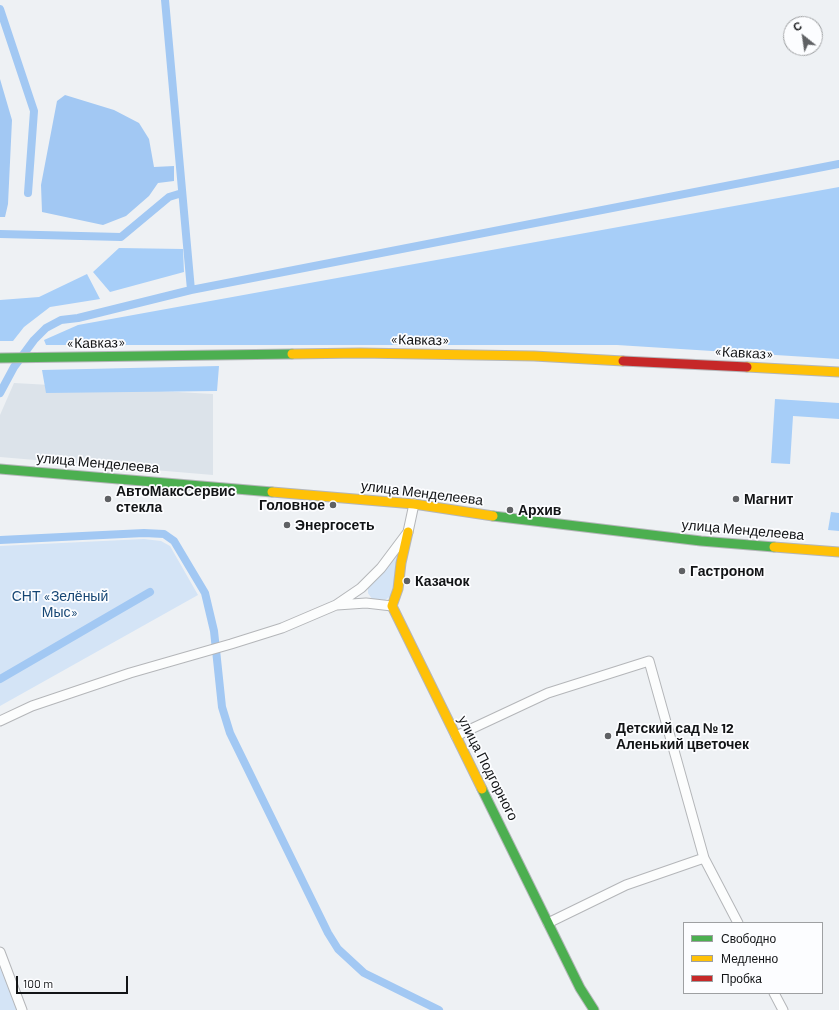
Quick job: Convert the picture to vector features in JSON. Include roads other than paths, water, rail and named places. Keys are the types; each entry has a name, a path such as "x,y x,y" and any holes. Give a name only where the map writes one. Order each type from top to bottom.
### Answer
{"main road":[{"name":"«Кавказ»","path":"0,358 360,353 534,356 839,372"},
{"name":"улица Менделеева","path":"0,469 414,504 520,520 701,541 839,552"},
{"path":"392,606 398,589 401,563 408,532"},
{"name":"улица Подгорного","path":"392,606 580,988 594,1010"}],"street":[{"path":"0,721 32,706 130,673 282,628 336,605 361,588 381,568 408,532 414,504"},
{"path":"336,605 366,603 392,606"},
{"path":"456,736 548,693 649,661 704,858 737,922"},
{"path":"548,923 626,885 704,858"},
{"path":"0,952 22,1010"},
{"path":"775,994 783,1010"}],"waterway":[{"path":"165,0 191,290"},
{"path":"0,9 34,111 28,193"},
{"path":"0,393 14,367 34,340 46,328 61,320 78,318 191,290 839,164"},
{"path":"0,234 121,237 169,197 182,193"},
{"path":"0,540 144,533 164,534 174,541 205,593 214,631 222,707 230,733 328,933 338,949 364,973 439,1010"},
{"path":"0,679 150,592"}],"place":[{"name":"АвтоМаксСервис стекла","path":"108,499"},
{"name":"Магнит","path":"736,499"},
{"name":"Головное","path":"333,505"},
{"name":"Архив","path":"510,510"},
{"name":"Энергосеть","path":"287,525"},
{"name":"Гастроном","path":"682,571"},
{"name":"Казачок","path":"407,581"},
{"name":"Детский сад № 12 Аленький цветочек","path":"608,736"}],"park label":[{"name":"СНТ «Зелёный Мыс»","path":"60,604"}]}
